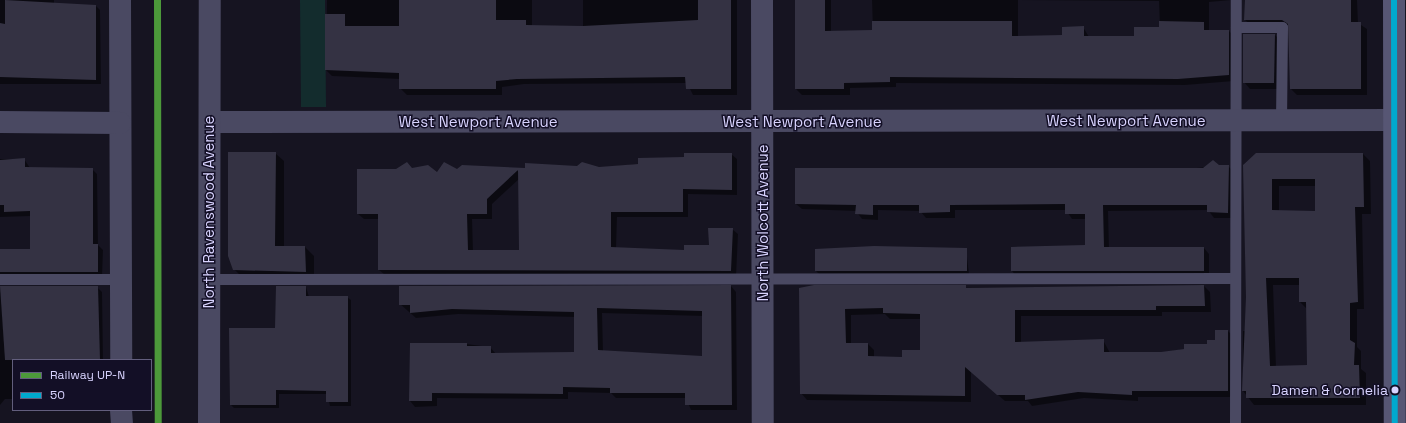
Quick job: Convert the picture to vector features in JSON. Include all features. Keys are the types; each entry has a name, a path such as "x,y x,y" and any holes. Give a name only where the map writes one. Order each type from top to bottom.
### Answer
{"street":[{"path":"120,0 121,359"},
{"name":"North Ravenswood Avenue","path":"209,423 210,0"},
{"name":"North Wolcott Avenue","path":"762,0 763,423"},
{"path":"1394,0 1395,423"},
{"name":"West Newport Avenue","path":"210,122 1394,120"},
{"path":"0,122 120,123"},
{"path":"122,411 122,423"}],"lane":[{"path":"1235,423 1236,0"},
{"path":"1236,26 1282,27 1281,121"},
{"path":"209,279 1235,278"},
{"path":"0,279 121,279"}],"green space":[{"path":"300,0 325,0 326,107 301,107"}],"building":[{"path":"5,0 96,5 96,80 0,77 0,23 5,24"},
{"path":"399,0 496,0 496,20 526,20 526,25 583,26 698,20 698,0 731,0 731,89 686,89 685,77 517,79 496,81 496,89 399,89 399,73 325,70 325,14 345,14 345,26 399,26"},
{"path":"795,0 825,0 825,31 872,30 872,21 1012,21 1012,36 1062,35 1062,27 1084,26 1084,36 1134,36 1134,27 1159,27 1159,21 1204,22 1204,30 1229,30 1229,75 1178,79 890,77 890,82 844,83 844,89 795,89"},
{"path":"1245,0 1351,0 1351,22 1361,22 1361,89 1290,89 1288,24 1282,20 1244,20"},
{"path":"1243,34 1275,34 1274,83 1243,83"},
{"path":"228,152 276,152 275,246 305,246 306,272 233,270 228,256"},
{"path":"684,153 732,153 732,190 683,189 683,212 611,212 611,247 684,250 684,245 709,245 708,228 733,228 731,271 378,270 378,214 357,214 357,169 396,169 407,162 412,168 428,165 437,172 444,162 457,169 462,165 525,168 525,163 577,166 582,162 599,167 638,164 638,158 684,157","holes":["518,170 519,250 468,250 467,214 487,214 487,199"]},
{"path":"1256,153 1363,153 1364,207 1355,207 1358,302 1350,303 1350,340 1355,343 1354,365 1359,365 1360,398 1246,398 1246,391 1242,391 1246,297 1243,165","holes":["1272,179 1315,179 1315,211 1272,210","1266,278 1299,278 1299,302 1306,302 1307,365 1270,366"]},
{"path":"25,158 25,167 93,168 93,244 98,244 98,272 0,272 0,249 30,249 30,211 4,212 4,205 0,205 0,160"},
{"path":"1213,160 1219,165 1229,165 1228,213 1207,212 1207,205 1103,205 1104,247 1204,247 1204,271 1011,271 1011,247 1085,245 1085,214 1065,214 1065,204 950,205 950,212 919,213 919,205 873,205 873,215 855,214 856,205 795,204 795,168 1203,168"},
{"path":"874,246 967,248 967,271 815,271 815,249"},
{"path":"731,285 732,405 685,405 685,393 610,393 610,388 563,387 563,394 432,393 432,401 409,401 410,343 467,343 467,346 491,346 491,353 574,352 574,312 452,309 410,313 410,305 399,305 399,286","holes":["597,308 702,311 702,356 598,350"]},
{"path":"814,285 966,285 966,288 1204,285 1205,306 1156,306 1156,310 1015,310 1015,342 1104,339 1104,352 1161,352 1184,349 1184,344 1207,344 1207,340 1215,340 1215,330 1228,330 1228,391 1132,391 1132,395 1078,392 1025,400 1025,395 997,395 965,367 965,396 800,394 799,288","holes":["883,308 883,313 920,314 920,350 902,350 902,357 868,356 868,343 846,343 845,309"]},
{"path":"0,286 98,286 100,359 5,360"},
{"path":"276,286 306,286 306,296 348,296 348,402 326,402 326,391 276,390 276,405 230,405 229,328 275,328"}],"rail line":[{"name":"UP-N","path":"157,0 158,423"}],"transit line":[{"name":"50","path":"1394,0 1395,423"}],"place":[{"name":"Damen & Cornelia","path":"1395,390"}]}
